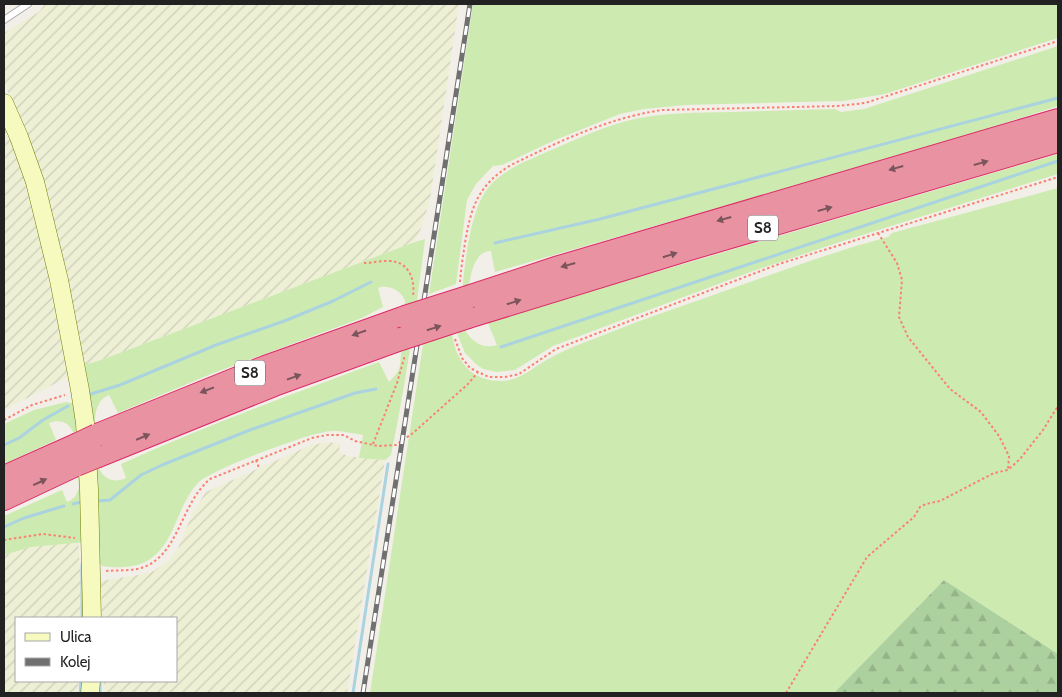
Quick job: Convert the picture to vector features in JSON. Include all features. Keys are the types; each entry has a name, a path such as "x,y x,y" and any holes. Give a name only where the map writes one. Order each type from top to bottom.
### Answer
{"highway":[{"name":"S8","path":"98,446 401,339 469,306 569,264 1058,120"},
{"name":"S8","path":"4,478 98,446 265,367 405,317 469,306 657,259 1058,141"},
{"name":"S8","path":"4,499 76,455"}],"street":[{"path":"4,103 19,137 35,182 60,280 80,390 85,423 92,617"}],"lane":[{"path":"4,20 28,4"}],"path":[{"path":"878,233 896,263 902,280 899,317 908,337 950,389 981,412 999,436 1008,456 1008,470"},
{"path":"91,572 138,569 162,556 170,546 199,488 221,473 312,438 327,435 344,435 355,441 396,445 402,442 468,384 478,372"},
{"path":"4,420 32,405 80,390"},
{"path":"786,693 867,557 914,517 920,507 940,501 994,473 1008,470 1020,459 1043,430 1058,406"},
{"path":"256,460 259,468"},
{"path":"4,540 43,534 90,540"}],"green space":[{"path":"45,4 459,4 430,200 415,242 84,365 54,224 40,173 4,83 4,33 39,12"},
{"path":"473,4 1058,4 1058,38 885,94 843,101 686,105 644,109 620,114 553,141 502,165 493,166 476,184 467,200 456,284 429,294"},
{"path":"1058,46 1058,106 949,141 495,272 491,251 487,251 478,258 471,274 466,332 472,339 483,346 497,345 488,323 564,299 1058,154 1058,174 753,271 553,346 515,370 497,372 483,369 465,353 458,336 463,280 469,237 474,218 480,201 488,188 494,181 516,166 589,134 630,120 681,113 835,109 841,112 864,109"},
{"path":"4,124 22,170 38,225 68,377 4,410"},
{"path":"1058,188 1058,654 944,580 834,693 370,693 423,344 452,334 457,353 467,368 474,374 491,380 508,380 521,376 566,350 641,320 849,248 888,237 892,233"},
{"path":"425,239 410,347 391,455 385,460 359,458 363,435 334,431 298,439 258,454 220,470 198,483 184,504 169,537 154,556 143,563 133,566 102,566 96,557 84,365","holes":["385,287 399,292 405,301 400,366 389,382 379,362 217,423 121,464 126,478 111,480 100,470 95,417 97,408 102,400 109,395 118,413 211,374 362,318 383,307 378,288"]},
{"path":"66,402 77,406 86,542 31,547 4,555 4,516 62,490 67,502 72,500 79,488 73,432 69,426 60,421 49,423 56,440 4,464 4,424 34,410"},
{"path":"328,442 340,444 339,451 347,456 385,460 347,693 103,693 104,682 178,682 178,617 102,617 101,581 154,571 170,559 178,548 193,512 206,492 311,445"},
{"path":"78,542 81,579 80,617 15,617 15,682 79,682 77,693 4,693 4,555 31,547"},
{"path":"944,580 1058,654 1058,693 834,693"}],"waterway":[{"path":"495,243 600,219 1058,98"},
{"path":"501,347 1058,161"},
{"path":"91,394 120,385 216,345 287,320 333,301 371,282"},
{"path":"98,501 110,500 141,475 162,465 250,430 355,393 376,389"},
{"path":"4,445 19,438 43,420 68,406"},
{"path":"353,693 388,464"},
{"path":"73,504 81,502"},
{"path":"4,527 24,518 64,506"},
{"path":"82,564 82,617"},
{"path":"80,693 81,682"},
{"path":"100,682 100,693"}],"railway":[{"path":"363,693 470,4"}]}
